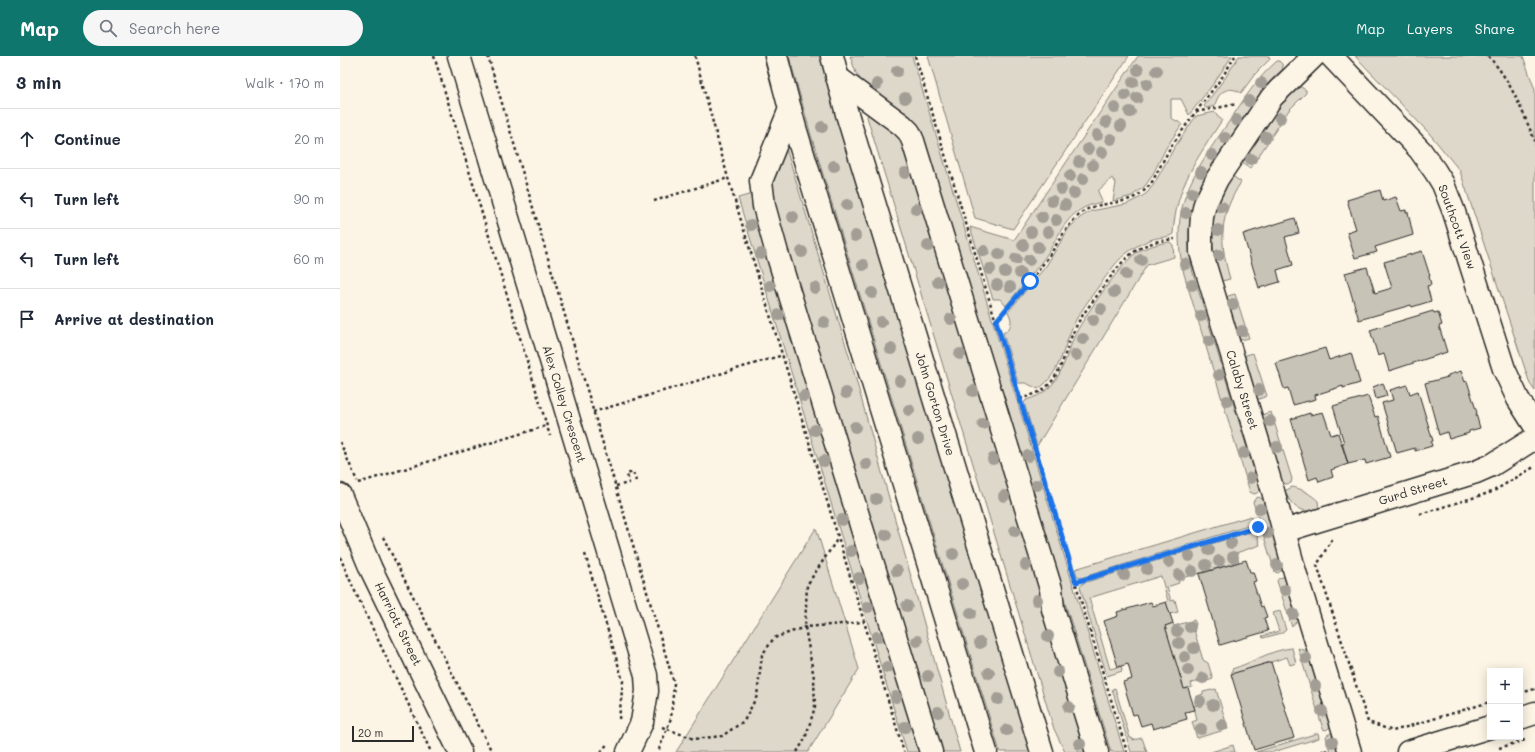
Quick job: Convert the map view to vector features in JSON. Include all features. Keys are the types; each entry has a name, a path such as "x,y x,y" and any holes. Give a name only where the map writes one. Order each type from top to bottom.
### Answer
{"street":[{"name":"Alex Colley Crescent","path":"459,56 646,675 647,691 642,722 628,752"},
{"path":"776,56 790,109 986,752"},
{"name":"John Gorton Drive","path":"832,56 847,114 1042,752"},
{"name":"Calaby Street","path":"1314,56 1272,96 1217,179 1205,204 1201,230 1201,252 1295,572 1350,752"},
{"name":"Southcott View","path":"1331,56 1420,150 1443,184 1454,212 1502,364 1514,391 1535,426"},
{"path":"837,77 902,125 909,132 913,141 1048,582 1053,609 1097,752"},
{"path":"790,109 761,181 764,206 931,752"},
{"name":"Gurd Street","path":"1284,531 1476,472 1492,465 1535,438"},
{"name":"Harriott Street","path":"350,492 371,569 460,752"},
{"path":"1523,717 1535,713"},
{"path":"1408,752 1487,728"}],"path":[{"path":"434,56 550,437"},
{"path":"488,56 674,684 671,718 658,752"},
{"path":"695,56 728,178 904,752"},
{"path":"915,56 1127,752"},
{"path":"996,321 1043,265 1064,229 1078,215 1091,208 1116,204 1133,198 1147,188 1170,148 1223,76 1235,56"},
{"path":"1488,56 1509,85 1519,102 1535,141"},
{"path":"1195,113 1237,104"},
{"path":"654,201 728,178"},
{"path":"1020,399 1040,392 1050,383 1060,367 1073,332 1082,316 1127,257 1149,243 1160,240 1175,239"},
{"path":"340,442 350,492"},
{"path":"616,486 629,483 626,474 633,472 636,481"},
{"path":"1076,582 1258,527"},
{"path":"381,534 492,752"},
{"path":"797,752 806,739 815,707 814,678 805,627 807,585 838,538"},
{"path":"1332,540 1317,565 1368,722 1393,731 1487,703"},
{"path":"584,552 624,681 618,723"},
{"path":"340,557 353,588 431,752"},
{"path":"619,717 667,728 694,739 722,736 744,721 757,696 762,655 774,638 805,627 864,622"},
{"path":"1492,750 1528,739"},
{"path":"601,752 609,741"},
{"path":"1321,752 1326,749"}],"shaded area":[{"path":"789,56 820,56 1031,752 1000,752 811,135"},
{"path":"850,56 912,56 1124,752 1111,752 1017,447 1018,444 1007,406 1004,403 922,136 862,82 856,73"},
{"path":"928,56 1129,56 1013,229 975,218"},
{"path":"1138,56 1232,56 1214,83 1189,115 1181,99 1171,99 1171,118 1182,124 1166,148 1152,176 1145,186 1132,196 1113,201 1116,183 1112,178 1098,191 1102,202 1089,205 1079,210 1065,224 1043,260 1006,306 1000,299 993,299 970,227 1014,240"},
{"path":"1239,56 1269,56 1270,59 1255,74 1241,93 1232,89 1224,91 1218,97 1215,106 1206,108 1204,106"},
{"path":"1355,56 1523,56 1535,90 1535,391 1530,384 1460,171 1429,133"},
{"path":"1277,61 1282,64 1283,69 1260,93 1224,147 1198,192 1190,221 1189,237 1193,273 1260,490 1254,494 1250,492 1184,274 1180,250 1179,229 1181,210 1186,193 1194,176 1250,90"},
{"path":"1299,86 1306,90 1306,93 1289,110 1250,169 1243,164 1243,159 1282,103"},
{"path":"1215,112 1222,120 1196,161 1183,187 1178,201 1173,234 1141,244 1117,262 1077,318 1062,356 1046,383 1038,389 1026,383 1018,383 1003,333 1010,327 1011,324 1011,318 1008,312 1046,266 1069,228 1081,217 1091,211 1127,204 1147,193 1154,184 1174,148 1196,116"},
{"path":"868,113 901,137 1091,752 1065,752 1054,729 867,117"},
{"path":"786,148 853,369 960,752 941,752 795,278 770,188"},
{"path":"1234,177 1241,182 1228,206 1223,229 1224,252 1230,279 1222,281 1220,279 1216,264 1212,239 1212,227 1214,215 1223,191 1231,178"},
{"path":"752,194 921,752 907,752 738,198"},
{"path":"1170,242 1173,245 1174,257 1147,265 1037,446 1024,403 1026,400 1047,390 1054,382 1064,365 1076,333 1103,291 1129,259 1144,249 1157,244"},
{"path":"1235,294 1249,338 1241,340 1238,338 1226,299 1228,296"},
{"path":"1253,353 1267,396 1259,399 1256,398 1244,359 1246,355"},
{"path":"1271,412 1292,479 1291,483 1282,483 1262,416"},
{"path":"1292,487 1310,494 1318,501 1319,509 1307,511 1294,505 1285,491"},
{"path":"1258,497 1263,499 1284,569 1278,573 1275,572 1253,502"},
{"path":"1251,516 1251,525 1081,578 1077,576 1075,569"},
{"path":"816,528 859,669 808,752 676,752"},
{"path":"1253,531 1256,533 1260,545 1236,553 1239,562 1178,579 1179,583 1167,587 1171,601 1175,600 1178,612 1170,614 1161,576 1089,598 1110,669 1121,666 1122,671 1107,676 1080,587 1083,583"},
{"path":"1279,578 1287,578 1298,619 1292,627 1277,581"},
{"path":"1280,611 1286,630 1282,633 1263,638 1262,636 1279,631 1273,613"},
{"path":"1194,620 1196,624 1194,630 1203,660 1208,663 1213,679 1201,683 1200,681 1191,683 1192,687 1184,689 1165,626 1173,623 1174,626"},
{"path":"1292,648 1296,663 1290,665 1287,657 1232,674 1232,669 1276,651"},
{"path":"1298,648 1308,652 1311,655 1332,726 1326,730 1323,729"},
{"path":"1115,688 1130,738 1133,740 1142,738 1147,752 1131,752 1112,689"},
{"path":"1216,689 1228,729 1197,738 1192,722 1197,720 1194,706 1197,704 1195,697 1203,694 1203,692"},
{"path":"1318,733 1319,738 1273,752 1256,752"},
{"path":"1331,733 1335,734 1340,752 1330,752 1326,737"},
{"path":"1233,745 1235,752 1211,752"}],"building":[{"path":"1380,190 1383,201 1396,197 1401,211 1406,210 1406,212 1408,212 1413,235 1375,247 1377,252 1355,258 1347,232 1356,229 1347,200"},
{"path":"1295,218 1299,233 1285,237 1293,265 1277,270 1280,282 1259,288 1243,234"},
{"path":"1422,251 1430,276 1431,285 1427,286 1431,301 1412,307 1411,305 1359,320 1345,273 1367,267 1375,293 1392,288 1384,262"},
{"path":"1433,311 1434,313 1438,312 1442,325 1439,326 1447,352 1389,371 1384,354 1378,356 1370,330"},
{"path":"1325,348 1329,360 1351,353 1360,383 1343,388 1343,386 1315,395 1316,399 1293,405 1288,388 1284,389 1276,363"},
{"path":"1461,371 1465,382 1467,381 1480,428 1449,439 1447,432 1439,435 1425,383 1448,377 1448,375"},
{"path":"1383,383 1387,396 1376,399 1373,387"},
{"path":"1407,385 1410,394 1418,391 1433,441 1431,442 1432,446 1415,451 1415,448 1397,453 1382,403 1393,400 1390,390"},
{"path":"1368,396 1375,417 1378,416 1390,457 1366,464 1365,460 1348,464 1342,443 1344,443 1333,406"},
{"path":"1323,412 1331,435 1338,433 1348,464 1331,470 1333,477 1319,482 1317,477 1309,480 1291,419 1310,413 1310,415"},
{"path":"1246,560 1250,572 1253,572 1256,581 1253,582 1261,607 1263,606 1267,617 1264,618 1268,631 1220,645 1199,574"},
{"path":"1151,602 1153,606 1166,602 1173,623 1165,626 1184,689 1188,688 1195,710 1185,712 1187,719 1153,729 1151,723 1141,726 1137,714 1133,715 1123,682 1132,679 1128,664 1118,667 1104,621 1118,616 1117,612"},
{"path":"1271,662 1294,738 1254,750 1231,674"}],"route":[{"path":"1030,281 996,321 1076,582 1258,527"}]}
